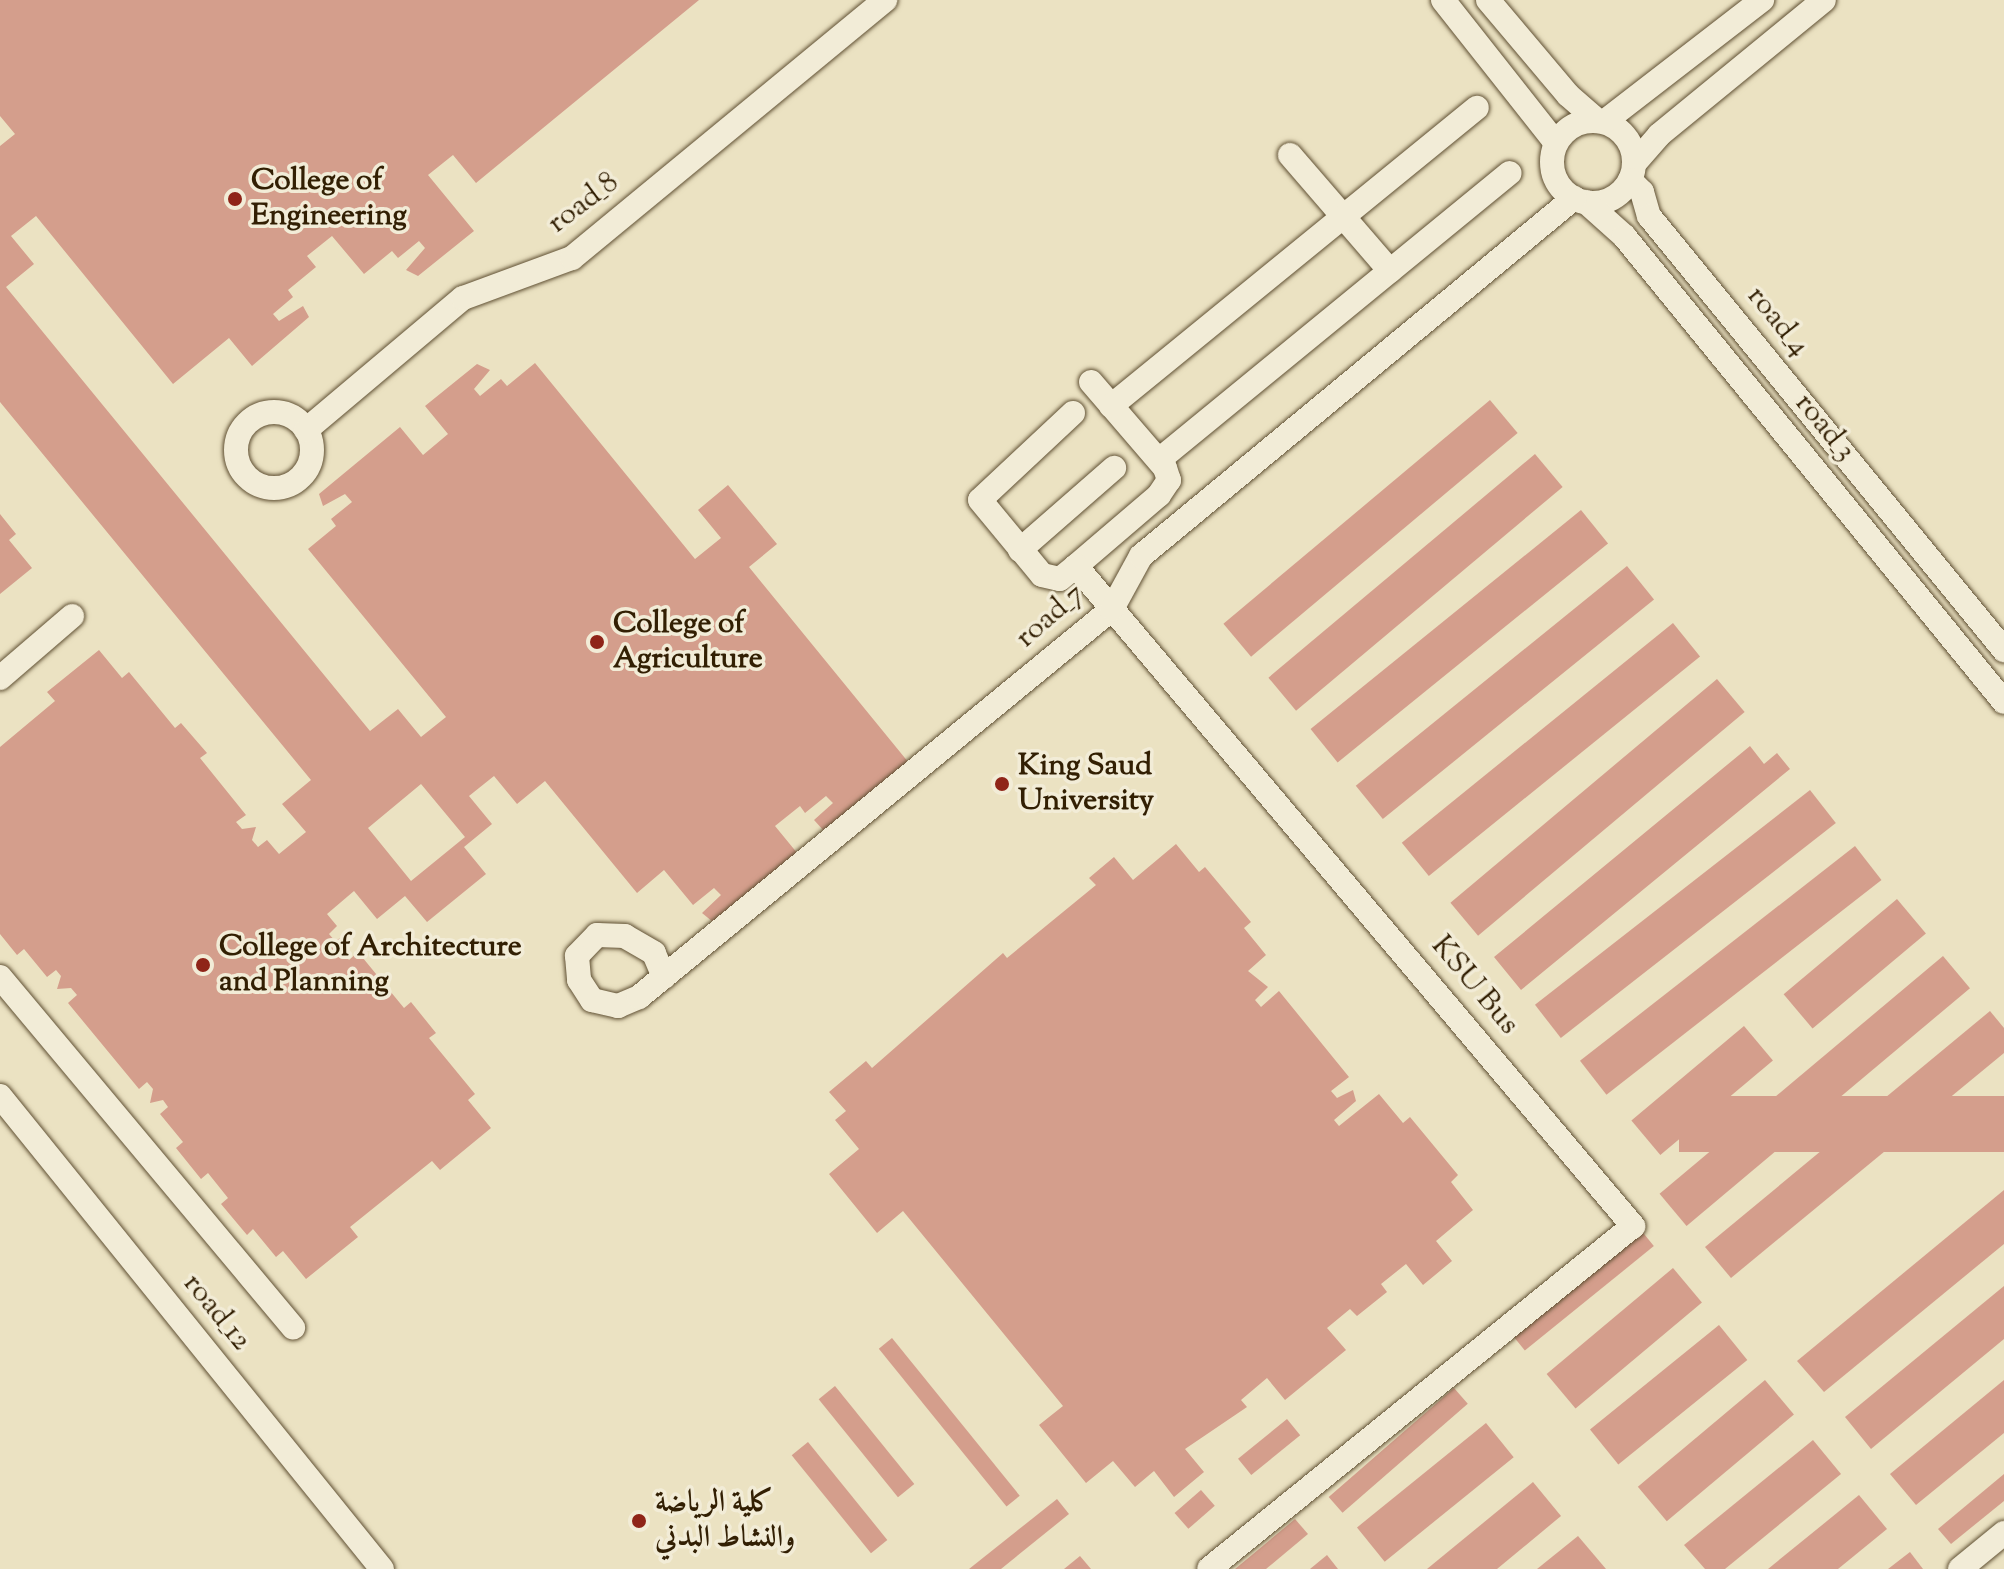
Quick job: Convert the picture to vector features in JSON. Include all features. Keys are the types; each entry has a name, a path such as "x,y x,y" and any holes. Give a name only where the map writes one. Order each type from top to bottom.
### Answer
{"street":[{"name":"road_8","path":"306,430 463,298 572,258 885,0"},
{"path":"1443,0 1556,143 1556,180 1580,200 1611,199 1659,135 1824,0"},
{"path":"1488,0 1568,95 1628,140 1632,172"},
{"path":"1556,143 1574,125 1601,122 1731,11 1762,0"},
{"path":"1111,406 1477,108"},
{"path":"1290,155 1390,271"},
{"name":"road_4","path":"1632,172 1649,216 2004,650"},
{"path":"1159,460 1510,173"},
{"name":"road_7","path":"664,977 1112,609 1141,556 1157,542 1580,200"},
{"name":"road_3","path":"1580,200 1624,236 2004,702"},
{"path":"1073,413 980,500 1020,550 1051,580 1060,579 1076,566 1159,495 1169,480 1159,460 1091,382"},
{"path":"1020,550 1114,468"},
{"name":"KSU Bus","path":"1076,566 1633,1226 1209,1569"},
{"path":"0,678 72,616"},
{"path":"0,977 293,1328"},
{"name":"road_12","path":"0,1096 382,1569"},
{"path":"1960,1569 2004,1533"}],"building":[{"path":"0,0 699,0 476,183 453,155 428,175 474,231 418,276 406,270 425,248 419,241 398,258 392,251 364,274 332,236 307,256 316,267 288,290 293,297 273,314 279,321 303,306 309,317 252,366 229,338 173,384 36,216 11,236 34,264 6,287 370,731 398,709 421,737 446,717 308,549 336,526 331,519 352,502 345,494 323,506 319,494 400,427 423,455 448,434 425,406 477,364 490,370 474,389 480,396 501,379 507,386 535,363 695,559 721,538 698,510 728,485 777,544 749,567 909,763 824,831 814,820 833,803 826,796 805,813 800,806 775,826 798,854 713,922 702,913 721,895 714,888 693,905 664,870 637,893 545,781 517,804 494,776 469,796 492,824 464,847 486,874 427,922 405,896 377,919 354,891 327,914 337,926 329,934 335,941 342,937 349,941 344,953 349,960 358,952 404,1008 411,1002 436,1033 429,1038 475,1094 468,1100 491,1128 440,1170 432,1161 350,1227 358,1237 306,1279 283,1251 276,1257 253,1229 247,1235 221,1204 228,1198 208,1173 201,1179 176,1148 183,1142 160,1114 168,1107 163,1100 150,1103 153,1089 147,1082 139,1089 68,1003 77,995 71,988 57,989 61,976 56,970 47,977 24,949 17,955 0,934 0,747 55,701 47,692 99,650 122,678 129,672 175,728 181,723 207,753 200,758 246,815 236,822 242,829 256,827 252,840 258,847 267,840 279,854 306,832 282,804 311,780 0,402 0,146 15,134 0,116","holes":["421,784 465,837 411,881 368,828"]},
{"path":"1490,400 1518,433 1251,657 1223,624"},
{"path":"1535,454 1563,487 1296,711 1268,678"},
{"path":"1581,510 1608,543 1338,762 1311,729"},
{"path":"0,514 16,534 9,540 32,568 0,594"},
{"path":"1627,566 1654,599 1383,819 1356,786"},
{"path":"1673,623 1700,656 1429,876 1402,843"},
{"path":"1717,679 1745,712 1478,936 1450,903"},
{"path":"1750,746 1764,764 1777,753 1790,769 1521,990 1494,957"},
{"path":"1810,790 1836,823 1561,1038 1535,1005"},
{"path":"1176,844 1199,872 1205,867 1251,922 1244,928 1266,955 1248,971 1268,987 1255,1000 1261,1007 1279,991 1349,1077 1331,1091 1337,1098 1353,1090 1356,1101 1334,1120 1339,1126 1379,1094 1403,1123 1410,1117 1458,1175 1451,1182 1473,1210 1436,1241 1452,1261 1423,1285 1406,1264 1381,1284 1387,1292 1357,1316 1350,1309 1327,1328 1346,1350 1285,1400 1267,1378 1241,1400 1247,1407 1185,1449 1204,1472 1174,1497 1154,1471 1135,1487 1113,1461 1086,1483 1039,1425 1063,1406 903,1211 877,1233 829,1174 859,1149 835,1120 846,1111 829,1092 866,1061 872,1068 1003,953 1007,958 1096,885 1089,878 1114,857 1133,880"},
{"path":"1855,846 1881,880 1606,1095 1580,1061"},
{"path":"1897,899 1926,933 1813,1029 1784,994"},
{"path":"1943,956 1970,988 1687,1226 1660,1194"},
{"path":"1990,1011 2004,1028 2004,1053 1731,1278 1705,1247"},
{"path":"1744,1026 1773,1060 1660,1155 1631,1120"},
{"path":"1679,1096 2004,1096 2004,1152 1679,1152"},
{"path":"2004,1190 2004,1244 1824,1392 1797,1361"},
{"path":"1640,1229 1654,1246 1525,1351 1511,1333"},
{"path":"1673,1268 1702,1302 1576,1409 1547,1374"},
{"path":"2004,1286 2004,1339 1871,1449 1845,1417"},
{"path":"1719,1325 1747,1360 1618,1464 1590,1429"},
{"path":"892,1338 1020,1496 1007,1506 879,1349"},
{"path":"1765,1380 1794,1414 1667,1521 1638,1487"},
{"path":"2004,1380 2004,1433 1916,1505 1890,1474"},
{"path":"835,1386 914,1484 898,1497 819,1399"},
{"path":"1454,1388 1468,1404 1342,1513 1329,1497"},
{"path":"1287,1419 1300,1435 1251,1475 1238,1459"},
{"path":"1486,1423 1514,1457 1385,1562 1357,1527"},
{"path":"1813,1440 1841,1474 1725,1569 1705,1569 1684,1545"},
{"path":"808,1442 887,1540 871,1553 792,1455"},
{"path":"2004,1474 2004,1501 1951,1544 1938,1529"},
{"path":"1533,1482 1561,1516 1497,1569 1427,1569"},
{"path":"1201,1490 1215,1506 1188,1529 1175,1513"},
{"path":"1859,1495 1887,1529 1838,1569 1768,1569"},
{"path":"1057,1499 1069,1514 1001,1569 969,1569"},
{"path":"1295,1519 1308,1534 1266,1569 1235,1569"},
{"path":"1578,1536 1606,1569 1537,1569"},
{"path":"1910,1552 1923,1569 1888,1569"},
{"path":"1327,1555 1338,1569 1310,1569"},
{"path":"1080,1556 1091,1569 1064,1569"}],"place":[{"name":"College of Engineering","path":"235,199"},
{"name":"College of Agriculture","path":"597,642"},
{"name":"King Saud University","path":"1002,784"},
{"name":"College of Architecture and Planning","path":"203,965"},
{"name":"كلية الرياضة والنشاط البدني","path":"639,1521"}]}
